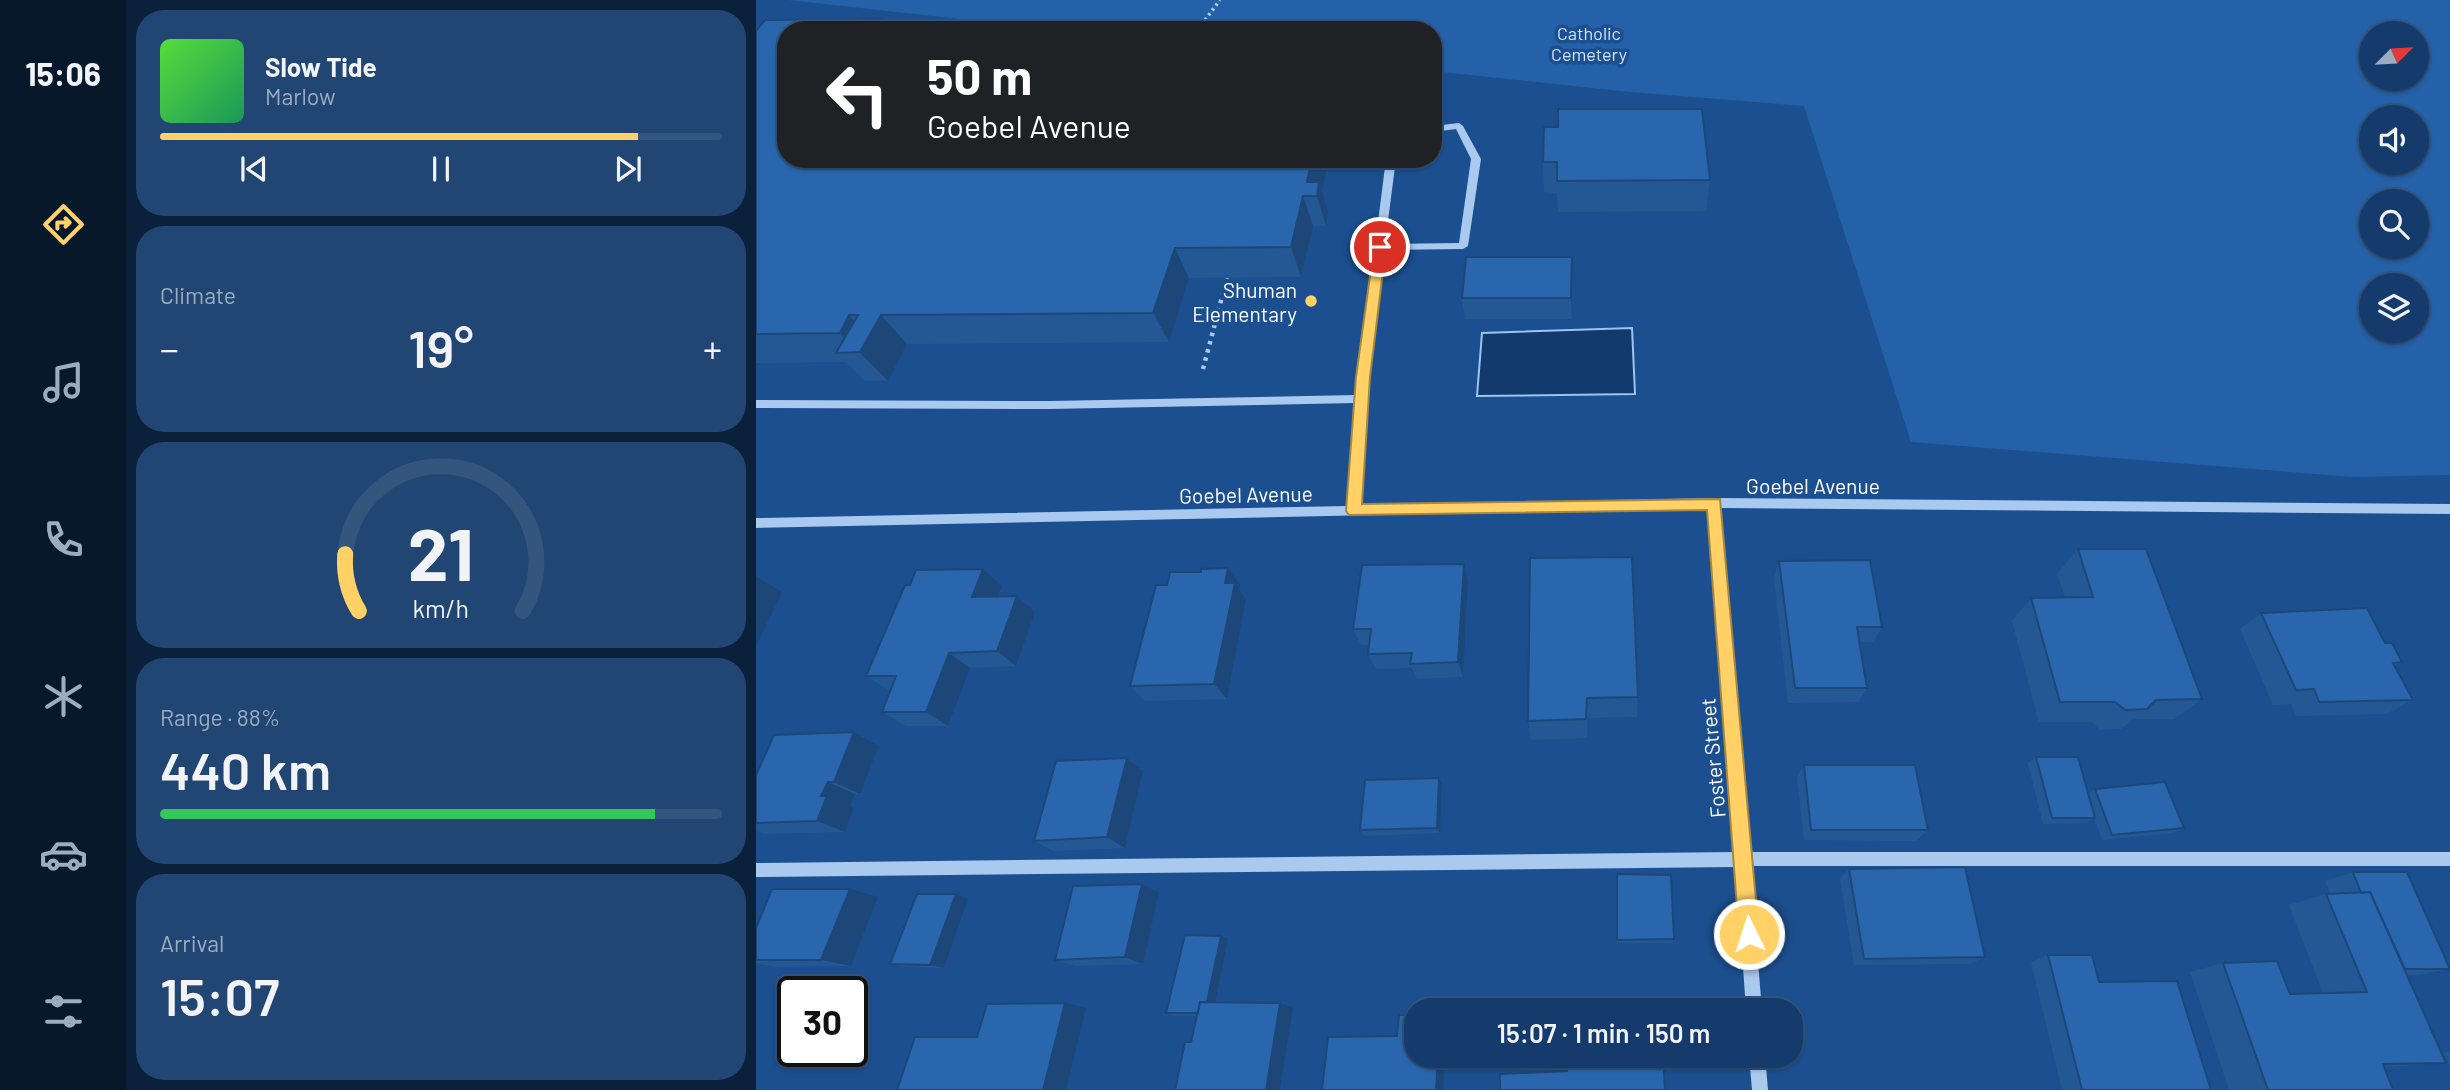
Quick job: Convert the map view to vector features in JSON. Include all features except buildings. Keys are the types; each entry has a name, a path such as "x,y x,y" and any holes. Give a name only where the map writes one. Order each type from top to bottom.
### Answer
{"street":[{"path":"1380,247 1463,246 1476,159 1459,126 1442,128"},
{"path":"1354,511 1362,399 1390,168"},
{"path":"756,404 1050,405 1362,399"},
{"name":"Goebel Avenue","path":"756,523 1714,503 2450,509"},
{"name":"Foster Street","path":"1714,503 1753,998"},
{"path":"756,870 1743,859 2450,859"},
{"path":"1758,1068 1760,1090"}],"path":[{"path":"1205,20 1220,0"},
{"path":"1203,369 1227,278"}],"green space":[{"name":"Catholic Cemetery","path":"788,0 2450,0 2450,475 2353,477 1911,442 1804,106 1630,92 1442,72 1442,21 978,21"}],"shaded area":[{"path":"1632,328 1635,394 1477,396 1482,333"}],"place":[{"name":"Shuman Elementary","path":"1311,301"}],"route":[{"path":"1380,247 1363,377 1354,511 1714,503 1749,934"}]}
